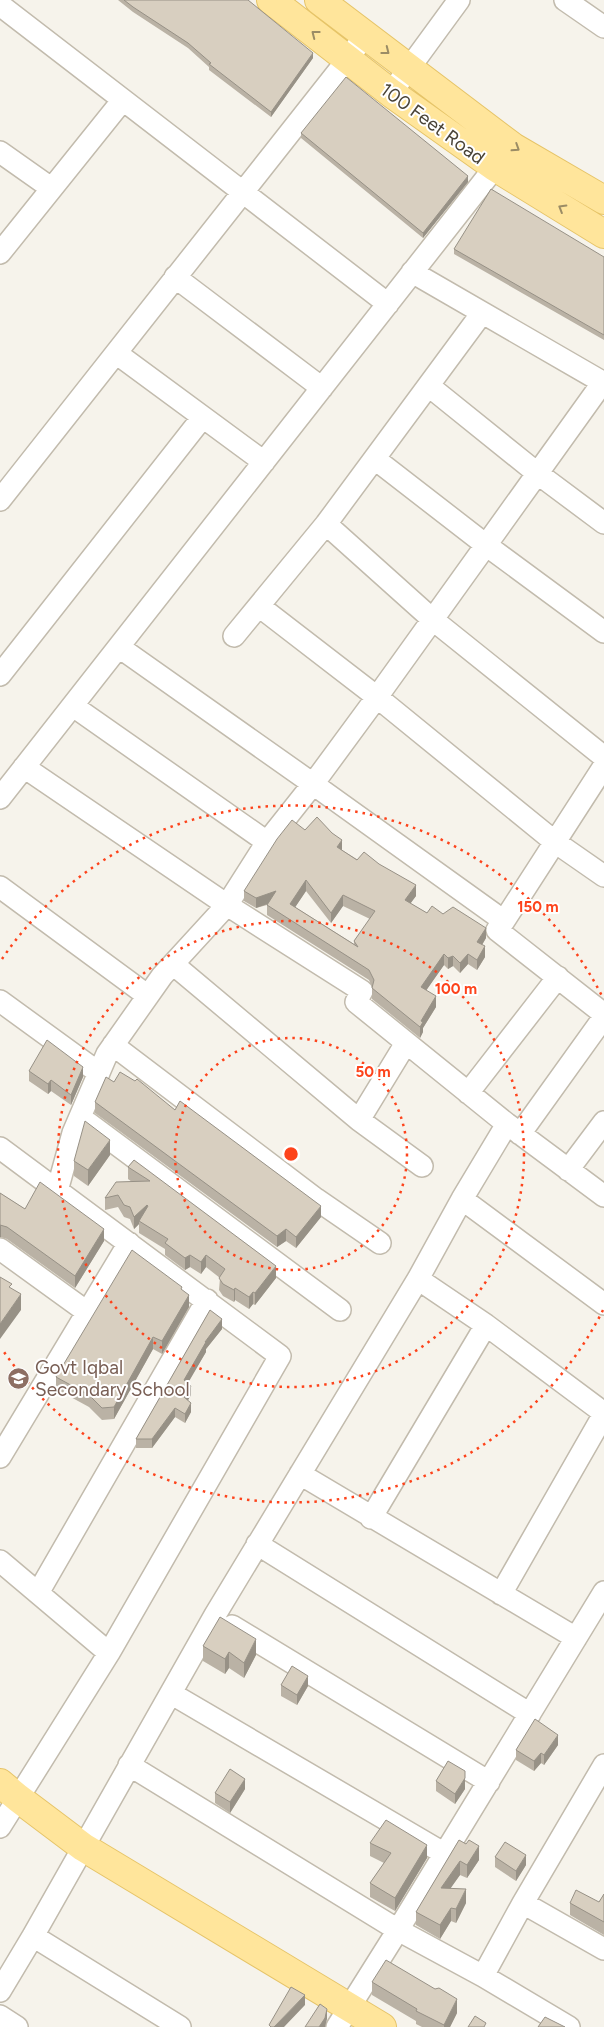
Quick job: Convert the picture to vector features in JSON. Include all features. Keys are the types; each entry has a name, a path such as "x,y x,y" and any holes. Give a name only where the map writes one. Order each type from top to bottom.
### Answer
{"main road":[{"name":"100 Feet Road","path":"271,0 391,93 495,167 604,234"},
{"name":"100 Feet Road","path":"319,0 513,147 604,200"},
{"path":"9,1791 83,1847 343,2018 382,2027"}],"street":[{"path":"391,93 460,0"},
{"path":"565,0 604,27"},
{"path":"0,5 122,101 388,304"},
{"path":"0,500 348,59 364,35"},
{"path":"0,253 122,101"},
{"path":"0,152 51,188"},
{"path":"0,798 495,167"},
{"path":"57,1191 73,1133 107,1054 173,964 227,905 267,842 313,784 603,383 412,272"},
{"path":"175,277 322,388"},
{"path":"234,636 326,524 482,313"},
{"path":"116,353 264,462"},
{"path":"429,386 537,473 604,523"},
{"path":"0,675 202,418"},
{"path":"374,459 604,632"},
{"path":"326,524 432,619 604,757"},
{"path":"259,606 376,697 555,842 604,876"},
{"path":"119,647 504,921"},
{"path":"73,706 267,842"},
{"path":"0,1991 129,1765 172,1694 215,1615 418,1279 462,1199 514,1129 604,1015 497,930 604,766"},
{"path":"24,767 227,905 362,991 356,1002 514,1129 604,1196"},
{"path":"0,887 148,996"},
{"path":"173,964 359,1120 422,1166"},
{"path":"468,1093 558,977"},
{"path":"0,1001 99,1073"},
{"path":"359,1120 406,1042"},
{"path":"113,1046 316,1199 380,1244"},
{"path":"80,1117 340,1310"},
{"path":"568,1170 604,1122"},
{"path":"0,1148 280,1356 109,1653 9,1791 0,1827"},
{"path":"462,1199 604,1304"},
{"path":"0,1456 129,1243"},
{"path":"0,1250 87,1312"},
{"path":"418,1279 486,1325 604,1414 501,1594"},
{"path":"38,1593 207,1300"},
{"path":"371,1518 486,1325"},
{"path":"300,1474 371,1518 576,1638"},
{"path":"257,1544 530,1714"},
{"path":"0,1560 109,1653"},
{"path":"343,2018 604,1592"},
{"path":"215,1615 489,1782"},
{"path":"172,1694 445,1854"},
{"path":"129,1765 398,1930 483,1976 569,2027"},
{"path":"483,1976 523,1904 598,1790 604,1765"},
{"path":"523,1904 604,1949"},
{"path":"33,1936 180,2027"},
{"path":"0,2016 18,2027"}],"building":[{"path":"124,0 248,0 313,53 271,112 209,64 211,63 188,43"},
{"path":"346,77 468,176 423,233 301,133"},
{"path":"491,189 604,257 604,335 454,249"},
{"path":"317,817 332,833 342,840 337,847 357,860 364,852 379,864 416,885 405,900 427,913 432,906 443,914 453,907 486,928 477,942 485,946 477,960 468,954 460,963 453,956 448,958 444,954 421,987 436,996 421,1021 423,1022 420,1027 372,988 374,980 369,970 267,905 276,891 256,898 244,891 277,839 292,820 305,830","holes":["306,880 331,913 343,895 375,911 354,941 358,947 290,904"]},
{"path":"47,1040 83,1067 71,1095 51,1080 48,1084 29,1071"},
{"path":"120,1072 135,1081 137,1079 175,1110 180,1101 321,1206 296,1237 286,1229 277,1236 95,1102 106,1077 114,1082"},
{"path":"85,1121 110,1140 88,1170 74,1161"},
{"path":"134,1160 276,1266 255,1293 253,1292 249,1297 235,1288 234,1290 223,1284 219,1278 225,1269 206,1255 201,1262 190,1255 185,1258 165,1243 168,1239 139,1221 147,1205 134,1217 130,1207 124,1205 118,1195 105,1198 116,1182 150,1181 128,1167"},
{"path":"40,1182 104,1229 75,1276 7,1227 0,1225 0,1193 25,1209"},
{"path":"132,1250 182,1287 181,1289 189,1295 162,1341 153,1337 114,1407 102,1408 89,1395 56,1377"},
{"path":"0,1277 12,1284 9,1287 21,1294 0,1324"},
{"path":"210,1310 222,1319 205,1342 184,1380 191,1386 184,1397 191,1403 185,1414 175,1408 152,1439 136,1439"},
{"path":"220,1617 256,1639 244,1663 229,1652 225,1659 203,1646"},
{"path":"292,1666 308,1676 297,1695 281,1685"},
{"path":"535,1719 558,1735 544,1755 541,1753 534,1761 516,1750"},
{"path":"448,1761 465,1771 465,1778 455,1794 436,1781"},
{"path":"230,1769 245,1779 230,1802 215,1793"},
{"path":"386,1820 427,1845 395,1898 370,1883 391,1853 370,1843"},
{"path":"459,1840 466,1844 469,1840 479,1846 467,1865 460,1861 441,1888 466,1889 456,1909 451,1908 440,1925 416,1912"},
{"path":"505,1842 526,1855 516,1871 495,1857"},
{"path":"576,1890 599,1902 604,1894 604,1922 570,1903"},
{"path":"386,1960 435,1989 439,1988 457,1999 444,2025 416,2011 417,2009 372,1982"},
{"path":"291,1987 305,1995 274,2027 271,2027 269,2025"},
{"path":"320,2004 327,2009 325,2018 319,2027 305,2027"},
{"path":"475,2016 486,2023 484,2027 468,2027"},
{"path":"545,2017 565,2027 538,2027"}],"place":[{"name":"Govt Iqbal Secondary School","path":"19,1378"}]}
